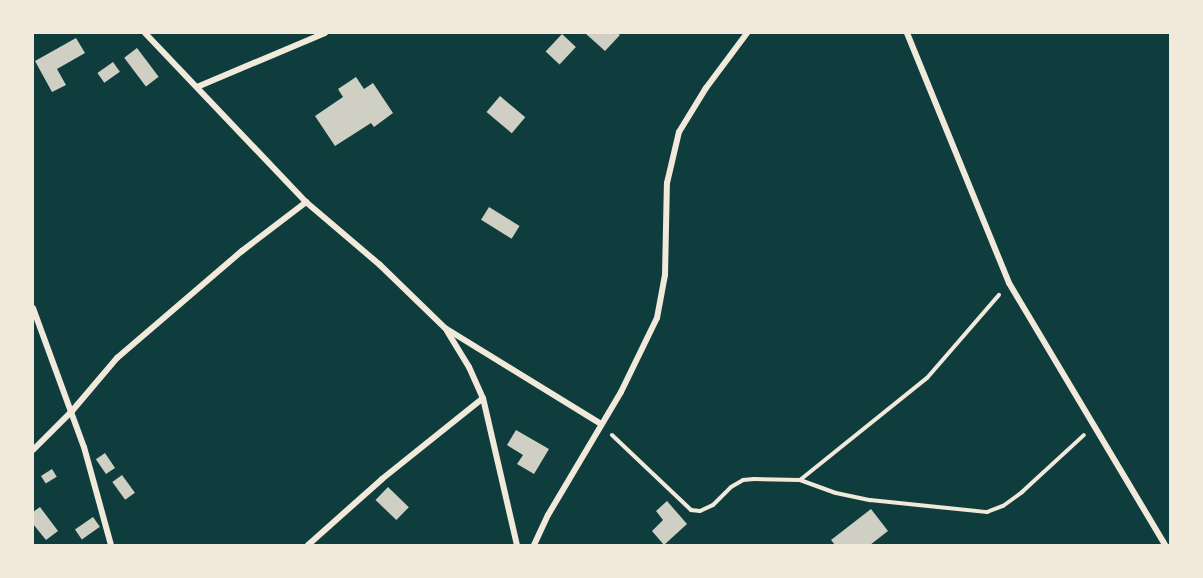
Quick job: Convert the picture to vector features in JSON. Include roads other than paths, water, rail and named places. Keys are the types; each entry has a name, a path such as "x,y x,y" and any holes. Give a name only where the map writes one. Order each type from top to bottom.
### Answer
{"street":[{"path":"145,33 306,202 380,266 445,328 601,424"},
{"path":"197,87 325,33"},
{"path":"534,545 548,515 621,392 657,318 665,275 667,183 679,132 706,88 747,33"},
{"path":"907,33 1009,284 1165,545"},
{"path":"33,450 72,411 117,358 242,251 306,202"},
{"path":"33,308 72,411 102,505 111,545"},
{"path":"445,328 469,367 483,398 518,545"},
{"path":"308,545 382,479 483,398"}]}
